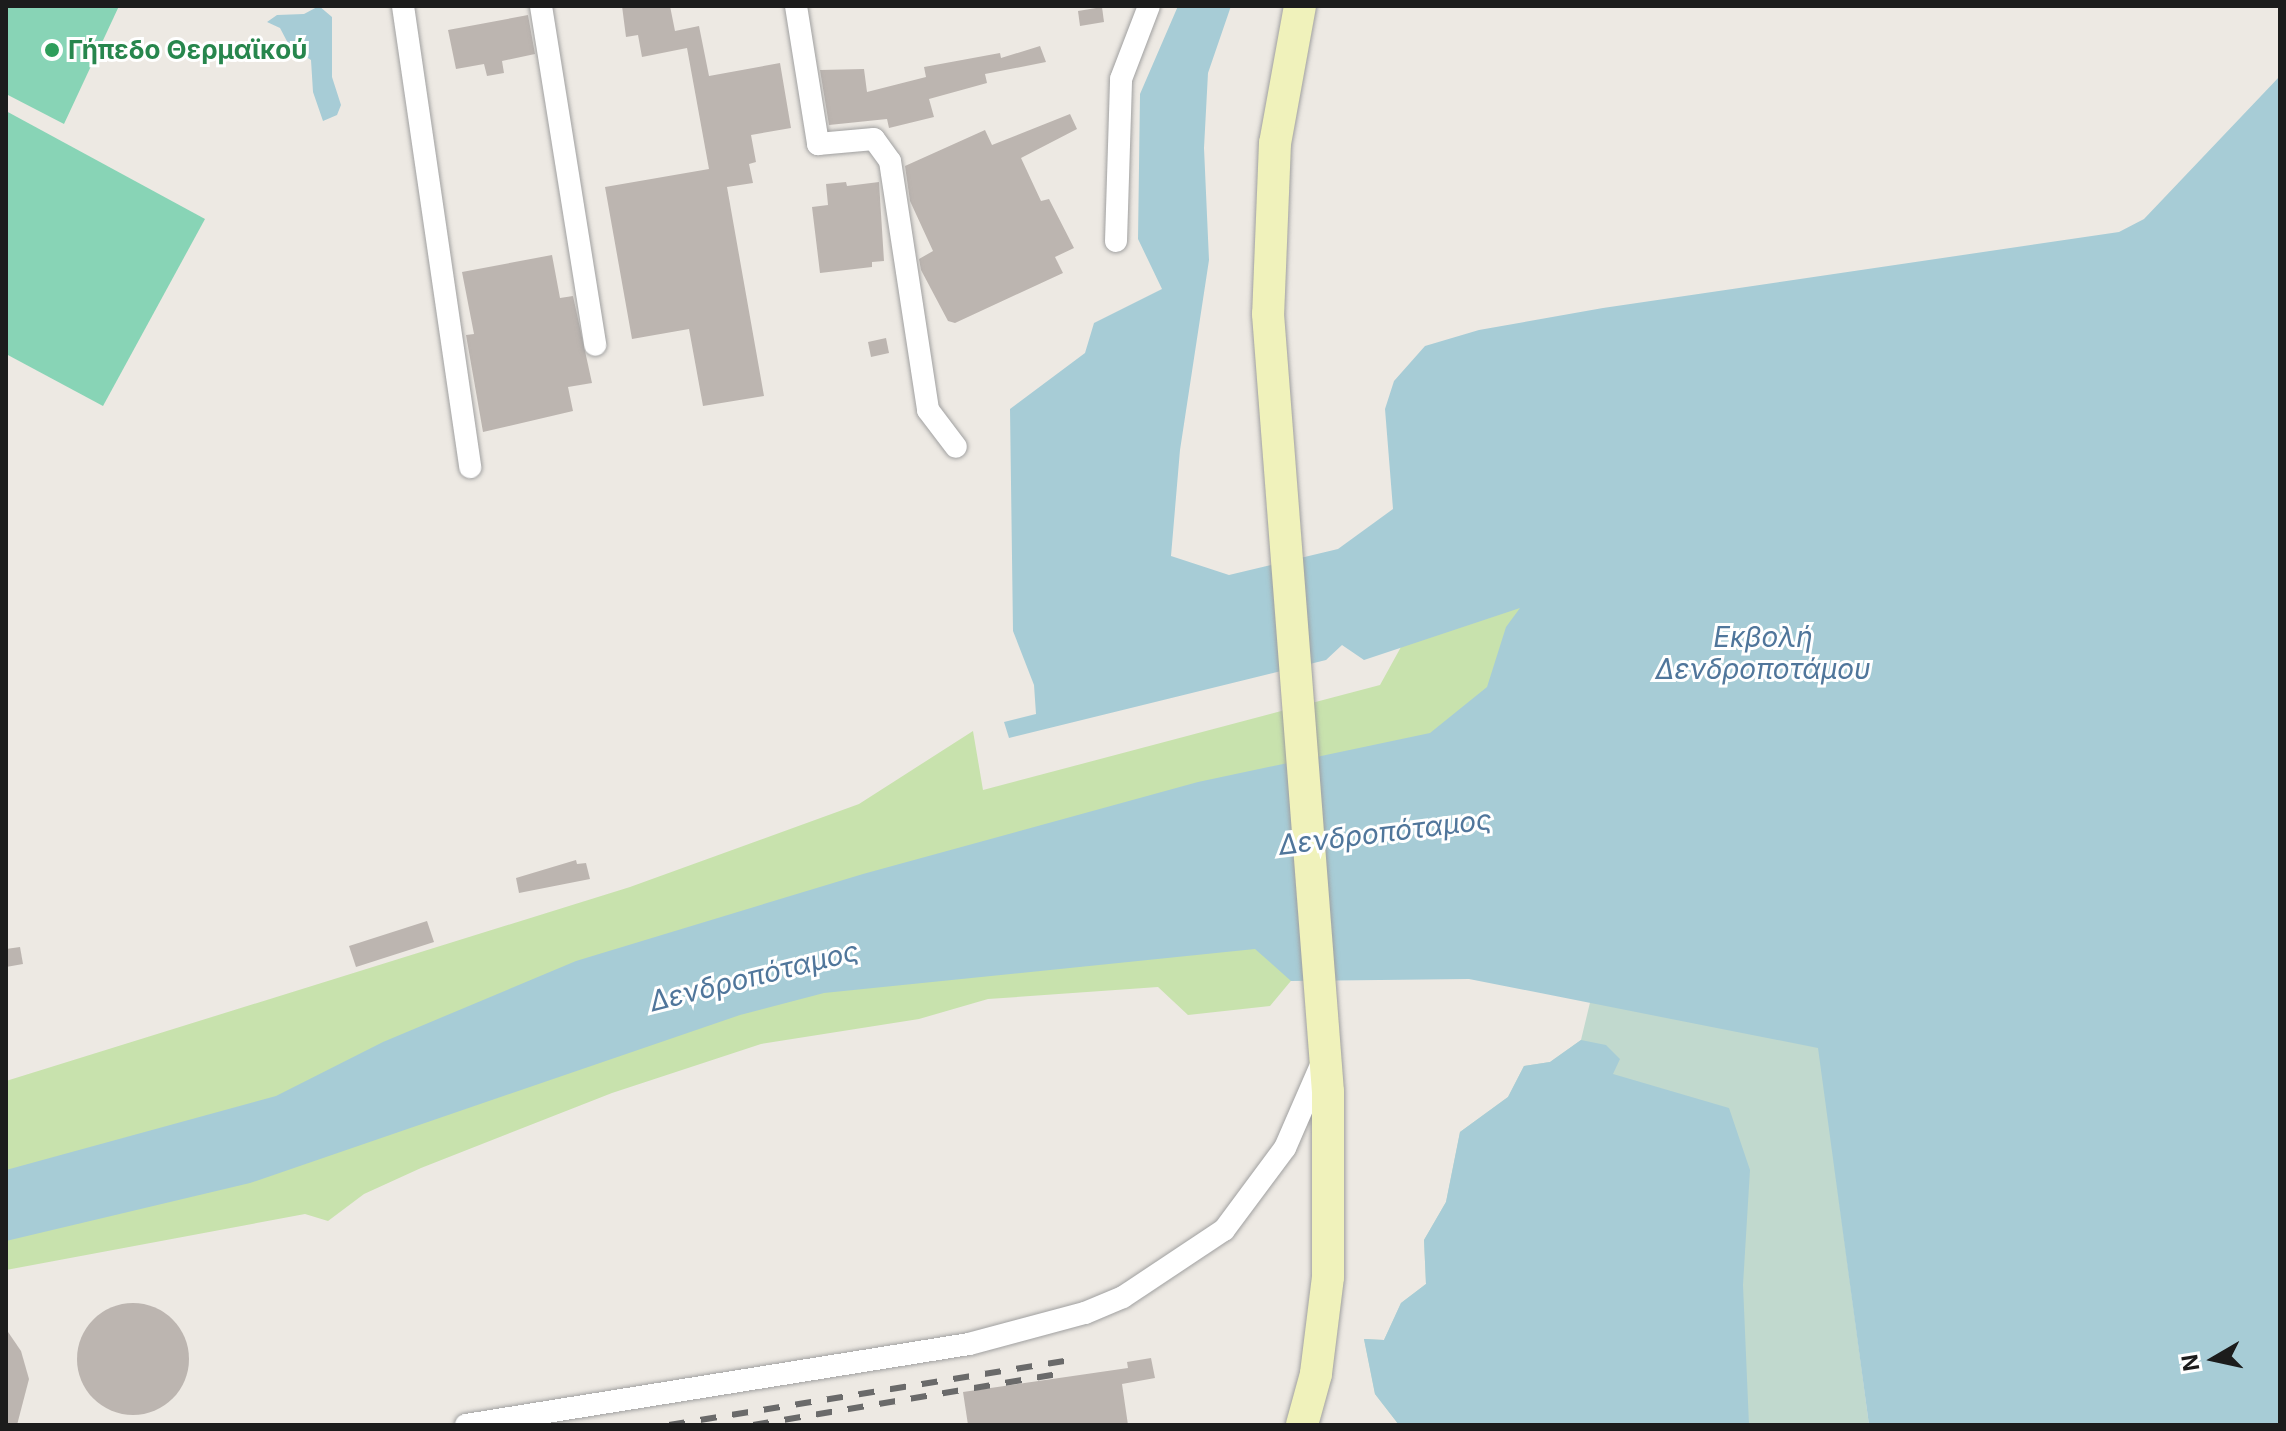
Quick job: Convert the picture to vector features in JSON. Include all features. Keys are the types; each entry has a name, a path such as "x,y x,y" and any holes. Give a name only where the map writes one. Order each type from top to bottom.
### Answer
{"street":[{"path":"403,6 470,467"},
{"path":"541,6 595,345"},
{"path":"796,6 818,144 874,139 890,161 928,410 956,447"},
{"path":"1116,241 1121,79 1149,6"},
{"path":"1300,6 1275,143 1269,232 1270,359 1325,1055 1328,1277 1316,1374 1302,1425"},
{"path":"466,1425 969,1344 1039,1329 1123,1297 1224,1230 1256,1193 1285,1148 1325,1055"}],"green space":[{"name":"Γήπεδο Θερμαϊκού","path":"6,6 119,6 64,124 6,94"},
{"path":"6,111 205,219 103,406 6,354"},
{"path":"1525,588 1596,984 1421,965 1295,976 1270,1006 1188,1015 1158,987 988,999 919,1019 761,1044 612,1093 421,1168 364,1194 328,1221 305,1214 6,1270 6,1081 630,887 859,804 973,731 983,790 1380,685 1412,627"},
{"path":"1624,861 1819,1048 1869,1425 1399,1425 1375,1394 1364,1339 1384,1340 1401,1303 1426,1284 1424,1240 1446,1202 1460,1132 1508,1097 1524,1066 1550,1062 1581,1040"}],"water":[{"path":"319,6 332,17 332,77 341,105 337,115 323,121 313,92 311,60 290,47 280,28 267,22 277,15 304,14"},
{"path":"1178,6 1231,6 1208,73 1204,148 1209,260 1180,450 1171,556 1229,575 1338,549 1393,509 1385,409 1394,381 1425,346 1479,330 1603,308 2119,232 2144,219 2280,76 2280,1425 1869,1425 1818,1048 1469,979 1291,981 1255,949 824,993 740,1015 250,1183 6,1241 6,1170 276,1096 383,1042 576,961 863,874 1198,782 1430,733 1487,687 1506,627 1520,608 1364,660 1342,645 1326,660 1009,738 1004,722 1036,714 1034,685 1013,631 1010,409 1085,353 1094,323 1162,289 1138,239 1140,94"},
{"path":"1581,1040 1606,1045 1620,1059 1613,1074 1729,1108 1750,1170 1743,1285 1749,1425 1399,1425 1375,1394 1364,1339 1384,1340 1401,1303 1426,1284 1424,1240 1446,1202 1460,1132 1508,1097 1524,1066 1550,1062"}],"building":[{"path":"622,6 670,6 675,31 699,26 709,76 780,63 791,128 751,135 756,162 749,164 753,183 727,187 764,396 703,406 689,329 632,339 605,187 709,169 687,48 642,57 638,35 626,37"},
{"path":"1102,7 1104,22 1080,26 1078,11"},
{"path":"528,15 535,54 502,61 504,73 487,76 484,64 456,69 448,30"},
{"path":"1040,46 1046,62 985,74 987,83 929,99 934,117 889,128 887,119 829,125 820,70 864,69 867,92 926,77 924,67 1000,53 1001,58"},
{"path":"1070,114 1077,129 1021,158 1041,201 1049,199 1074,248 1055,257 1063,273 955,323 948,321 921,270 919,259 933,251 910,201 905,166 985,130 992,145"},
{"path":"846,182 847,186 879,182 884,261 872,262 872,267 820,273 812,207 828,205 826,184"},
{"path":"552,255 560,298 573,296 592,383 568,387 573,411 483,432 466,335 474,334 462,272"},
{"path":"886,338 889,353 871,357 868,342"},
{"path":"576,860 577,864 586,863 590,879 519,893 516,878"},
{"path":"427,921 434,942 356,967 349,946"},
{"path":"20,947 23,964 6,967 6,949"},
{"path":"133,1303 155,1307 173,1319 185,1337 189,1359 185,1381 173,1399 155,1411 133,1415 111,1411 93,1399 81,1381 77,1359 81,1337 93,1319 111,1307"},
{"path":"6,1329 21,1351 29,1379 17,1425 6,1425"},
{"path":"1151,1358 1155,1378 1122,1384 1128,1425 968,1425 963,1392 1128,1368 1127,1362"}],"railway":[{"path":"669,1425 1066,1361"},
{"path":"753,1425 1058,1374"}],"place":[{"name":"Γήπεδο Θερμαϊκού","path":"52,50"}],"water label":[{"name":"Εκβολή Δενδροποτάμου","path":"1763,653"},
{"name":"Δενδροπόταμος","path":"1385,832"},
{"name":"Δενδροπόταμος","path":"754,976"}]}
